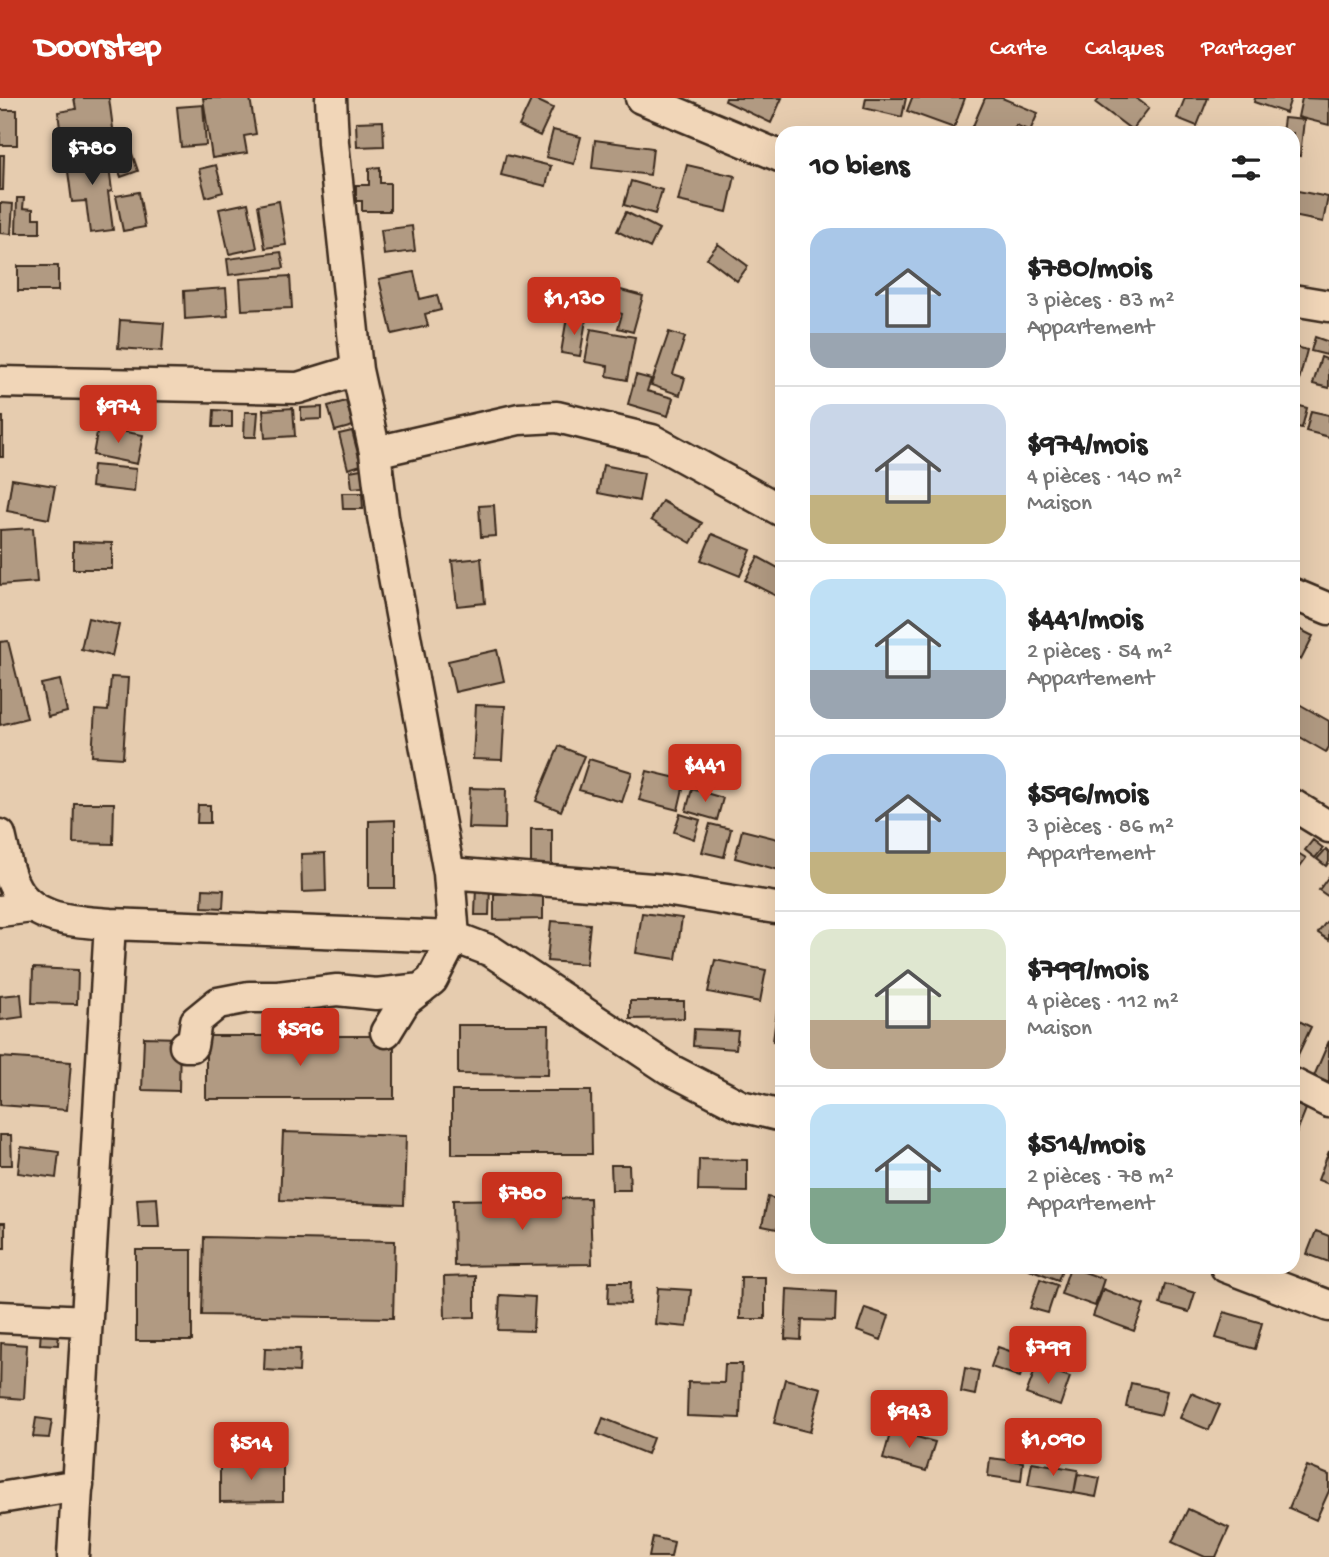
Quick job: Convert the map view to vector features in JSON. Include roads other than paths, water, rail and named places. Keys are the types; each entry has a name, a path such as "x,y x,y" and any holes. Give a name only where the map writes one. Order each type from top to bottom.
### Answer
{"street":[{"path":"331,98 333,143 357,370 375,452 383,517 449,873 454,937 432,980 405,1001 386,1032"},
{"path":"641,98 775,154"},
{"path":"1300,301 1329,306"},
{"path":"0,382 298,388 357,370"},
{"path":"375,452 519,419 557,417 652,440 775,507"},
{"path":"1300,597 1329,609"},
{"path":"1300,809 1329,827"},
{"path":"0,835 12,882 20,895 32,907 64,920 454,937 491,951 669,1069 741,1106 775,1114"},
{"path":"449,873 665,890 775,908"},
{"path":"0,911 32,907"},
{"path":"74,1557 110,924"},
{"path":"185,1046 192,1046 196,1021 218,1003 249,997 278,997 337,990 376,994 421,989"},
{"path":"1300,1088 1329,1102"},
{"path":"1244,1274 1329,1306"},
{"path":"0,1317 87,1321"},
{"path":"0,1498 78,1485"}]}
